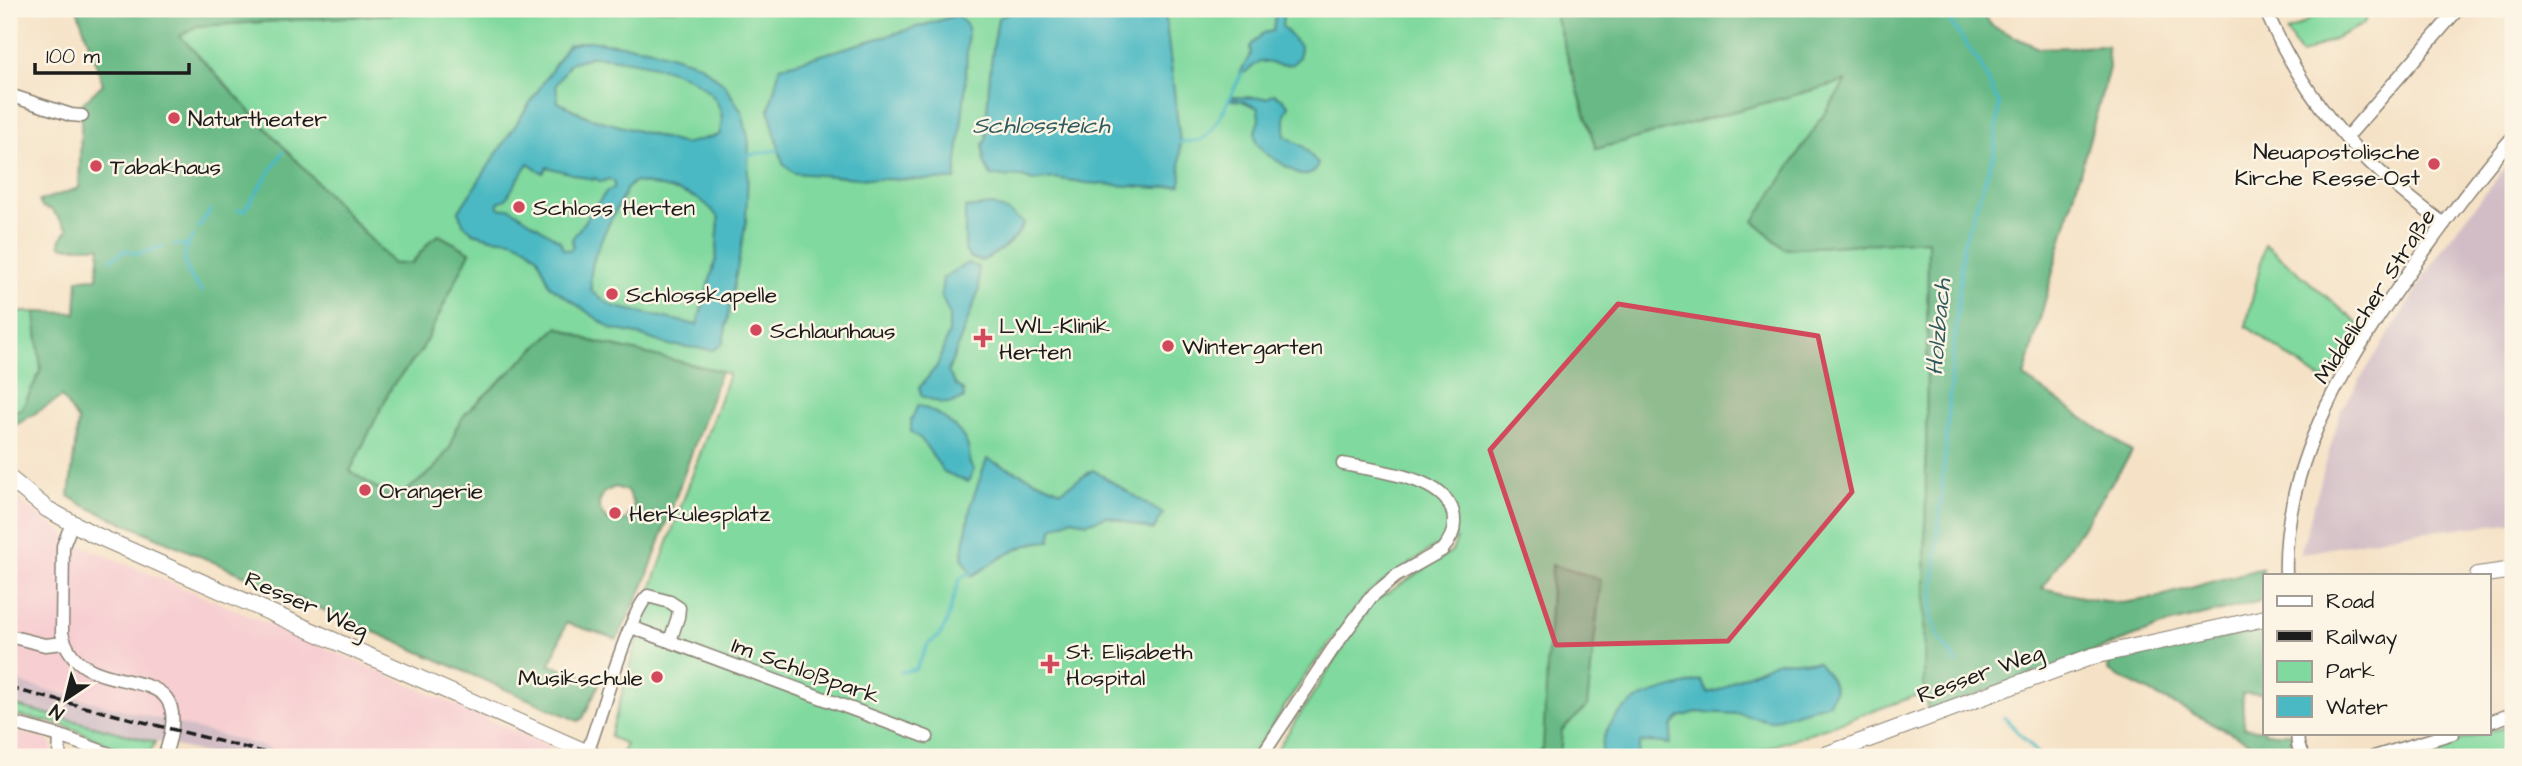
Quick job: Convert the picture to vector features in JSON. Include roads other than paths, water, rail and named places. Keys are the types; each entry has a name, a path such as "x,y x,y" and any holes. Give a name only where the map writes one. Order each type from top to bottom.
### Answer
{"main road":[{"name":"Resser Weg","path":"9,478 47,509 72,523 592,755"},
{"path":"2485,574 2513,570"},
{"name":"Resser Weg","path":"1821,757 2093,656 2263,618"}],"street":[{"path":"2265,9 2301,82 2346,138 2404,195 2444,224"},
{"path":"2346,138 2458,9"},
{"path":"9,95 82,116"},
{"name":"Middelicher Straße","path":"2286,574 2285,545 2305,461 2343,374 2444,224 2513,137"},
{"path":"1261,757 1371,597 1396,576 1442,550 1448,544 1454,528 1452,508 1446,498 1432,486 1343,464"},
{"path":"72,523 63,546 64,643 75,660 89,670 156,688 167,696 173,710 164,757"},
{"path":"592,755 631,627 648,596 659,598 679,608 670,641"},
{"name":"Im Schloßpark","path":"631,627 927,737"},
{"path":"9,636 45,645 64,643"},
{"path":"2490,722 2513,714"},
{"path":"9,722 60,736 117,757"},
{"path":"2297,734 2303,757"},
{"path":"2374,757 2450,734"},
{"path":"58,757 60,736"}],"water":[{"name":"Schlossteich","path":"1018,9 1162,9 1162,13 1165,13 1180,142 1181,185 1158,188 1054,178 1033,181 1022,177 991,176 984,163 983,144 986,141 989,79 995,33 998,18"},
{"path":"1276,9 1284,9 1282,26 1300,46 1299,57 1293,64 1280,65 1260,61 1240,73 1251,54 1250,46 1263,33 1273,31"},
{"name":"Schlossteich","path":"958,15 968,27 965,93 955,180 871,179 794,173 783,164 769,110 780,67"},
{"path":"589,41 647,48 699,64 724,84 742,112 749,142 746,222 723,343 714,350 668,345 612,329 550,286 538,257 526,246 512,240 473,233 463,224 459,211 568,45","holes":["593,56 667,69 702,86 714,98 721,113 719,135 684,144 588,117 558,102 556,85 570,63","528,163 543,173 547,167 593,180 595,178 601,182 609,179 614,182 614,188 606,192 572,239 573,246 570,250 563,249 560,241 510,208 498,207 498,202 506,199","633,182 680,192 703,202 719,218 716,259 697,325 612,306 592,292 592,267 596,253 626,190"]},
{"path":"1274,94 1289,106 1285,114 1285,136 1304,147 1318,164 1315,171 1308,175 1300,175 1265,153 1256,142 1258,108 1242,101 1231,100 1232,97 1267,98"},
{"path":"993,205 1024,223 1012,241 995,254 982,261 970,258 965,251 965,208"},
{"path":"967,263 978,267 979,290 948,372 956,385 963,390 964,398 943,403 933,401 922,396 919,388 937,366 949,332 949,314 941,295 943,278"},
{"path":"918,405 947,421 965,439 970,464 974,469 968,482 944,472 921,439 911,432 911,420"},
{"path":"987,459 1061,491 1093,470 1163,514 1153,530 1107,516 1087,523 1072,519 1053,528 1050,541 1019,548 972,576 962,557 971,504"},
{"path":"1778,661 1818,662 1831,679 1835,690 1829,703 1770,721 1740,714 1697,712 1680,717 1672,726 1670,744 1640,743 1637,757 1603,757 1603,741 1609,726 1633,702 1701,680 1708,693 1722,689 1733,681"}],"waterway":[{"name":"Holzbach","path":"1941,9 1979,62 1999,104 1994,154 1963,245 1931,617 1940,639 1957,663"},
{"path":"1180,142 1200,140 1208,134 1242,73"},
{"path":"749,155 778,150"},
{"path":"238,210 244,211 283,152"},
{"path":"198,228 211,210"},
{"path":"193,236 185,252 186,266 202,292"},
{"path":"174,245 187,245"},
{"path":"110,260 125,250 137,254 164,246"},
{"path":"901,672 916,669 928,644 939,636 945,626 960,578 970,573"},
{"name":"Holzbach","path":"2004,717 2041,757"}],"railway":[{"path":"9,688 282,757"}],"place":[{"name":"Naturtheater","path":"174,118"},
{"name":"Neuapostolische Kirche Resse-Ost","path":"2434,164"},
{"name":"Tabakhaus","path":"96,166"},
{"name":"Schloss Herten","path":"519,207"},
{"name":"Schlosskapelle","path":"612,294"},
{"name":"Schlaunhaus","path":"756,330"},
{"name":"LWL-Klinik Herten","path":"983,338"},
{"name":"Wintergarten","path":"1168,346"},
{"name":"Orangerie","path":"365,490"},
{"name":"Herkulesplatz","path":"615,513"},
{"name":"St. Elisabeth Hospital","path":"1050,664"},
{"name":"Musikschule","path":"657,677"}]}
